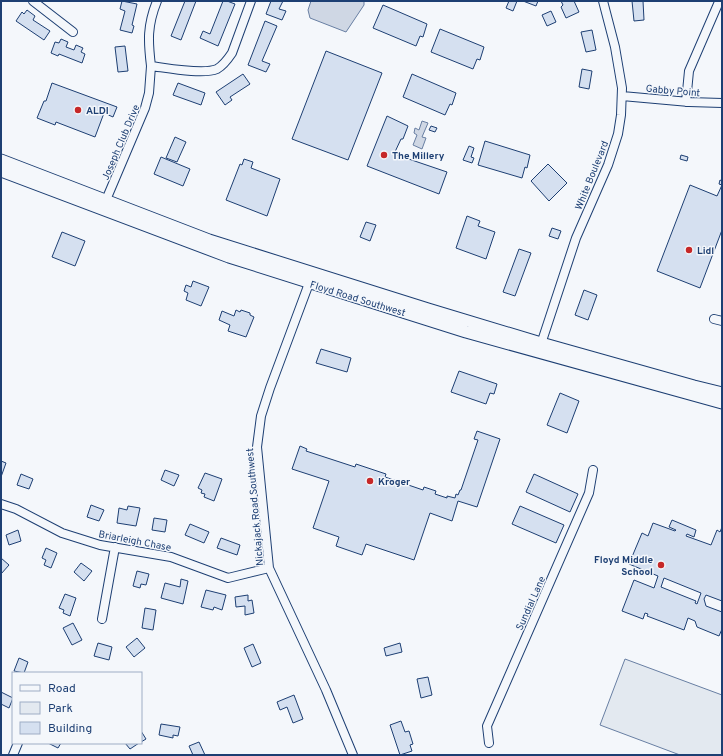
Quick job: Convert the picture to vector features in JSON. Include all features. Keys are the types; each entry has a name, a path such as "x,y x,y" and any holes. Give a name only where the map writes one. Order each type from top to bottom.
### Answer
{"main road":[{"name":"Floyd Road Southwest","path":"1,160 311,278"},
{"name":"Floyd Road Southwest","path":"1,171 229,257 311,278 722,403"},
{"name":"Floyd Road Southwest","path":"540,347 722,392"}],"street":[{"path":"33,1 73,32"},
{"name":"Joseph Club Drive","path":"106,200 145,108 149,93 151,66 148,45 149,25 157,1"},
{"path":"151,66 203,72 224,65 232,53 251,1"},
{"name":"White Boulevard","path":"540,347 576,238 608,165 618,134 621,115 622,88 615,48 603,1"},
{"path":"686,102 689,71 716,4"},
{"name":"Gabby Point","path":"622,96 686,102 722,103"},
{"name":"Nickajack Road Southwest","path":"311,278 261,416 258,447 269,568 326,690 353,755"},
{"name":"Sundial Lane","path":"489,743 487,726 589,493 593,470"},
{"name":"Briarleigh Chase","path":"1,504 16,509 62,533 100,545 115,546 170,557 228,578 269,568"},
{"path":"102,619 115,546"},
{"path":"13,755 18,744"}],"green space":[{"path":"625,659 722,695 721,755 680,755 600,725"}],"shaded area":[{"path":"311,1 364,1 364,5 346,32 310,18 308,10"},
{"path":"422,121 428,123 422,137 426,138 422,149 413,145 417,135 414,133 415,128 419,130"}],"building":[{"path":"122,1 137,4 132,25 134,26 132,33 120,30 125,11 120,9"},
{"path":"185,1 196,1 181,40 171,36"},
{"path":"223,1 235,4 218,46 200,38 203,31 210,34"},
{"path":"271,1 283,1 279,9 286,11 282,20 266,14"},
{"path":"509,1 517,1 513,11 506,8"},
{"path":"523,1 538,1 536,6"},
{"path":"561,1 574,1 579,12 566,18 561,7 563,5"},
{"path":"632,1 643,1 644,20 634,21"},
{"path":"383,5 427,24 423,37 420,36 416,46 373,28"},
{"path":"27,10 35,16 33,20 50,31 44,40 16,21 22,12 24,14"},
{"path":"551,11 556,22 547,26 542,15"},
{"path":"265,21 277,26 262,61 270,64 266,72 248,65"},
{"path":"440,29 484,47 480,60 477,59 473,69 431,52"},
{"path":"592,30 596,50 586,52 581,32"},
{"path":"61,39 68,42 66,47 74,50 76,45 83,48 81,52 85,54 82,63 59,54 58,56 51,53 55,42 59,43"},
{"path":"125,46 128,71 118,72 115,47"},
{"path":"326,51 382,73 348,160 292,139"},
{"path":"582,69 592,71 589,89 579,87"},
{"path":"243,74 250,84 230,97 232,100 225,105 216,92"},
{"path":"412,74 456,93 452,105 450,104 445,115 403,97"},
{"name":"ALDI","path":"52,83 117,107 113,117 104,113 95,137 56,122 55,125 37,118 44,101 46,101"},
{"path":"178,83 205,93 201,105 173,95"},
{"name":"The Millery","path":"387,116 408,126 403,139 401,139 394,154 447,172 439,194 367,166"},
{"path":"431,126 437,128 435,132 429,130"},
{"path":"175,137 186,142 177,162 166,158"},
{"path":"485,141 530,155 527,168 525,167 522,178 478,165"},
{"path":"469,146 474,148 471,157 474,158 472,163 463,160"},
{"path":"681,155 688,157 687,161 680,159"},
{"path":"161,157 190,169 183,186 154,174"},
{"path":"244,159 253,162 251,168 280,179 267,216 226,200 240,164 242,165"},
{"path":"548,164 567,183 549,201 531,181"},
{"path":"720,180 722,181 722,185 719,184"},
{"name":"Lidl","path":"690,185 717,196 722,185 722,230 700,288 657,271"},
{"path":"467,216 480,221 478,226 495,232 486,259 456,248"},
{"path":"366,222 376,225 370,241 360,237"},
{"path":"552,228 561,231 558,239 549,236"},
{"path":"62,232 85,241 75,266 52,257"},
{"path":"519,249 531,253 515,296 503,292"},
{"path":"193,281 209,287 201,306 186,300 188,293 184,291 186,285 191,287"},
{"path":"584,290 597,295 588,320 575,315"},
{"path":"236,310 250,313 250,315 254,317 246,337 228,331 230,325 219,320 222,311 234,316"},
{"path":"321,349 351,358 347,372 316,363"},
{"path":"459,371 497,384 494,394 490,393 486,404 451,392"},
{"path":"560,393 579,401 567,433 547,425"},
{"path":"477,431 500,439 477,507 458,501 452,521 430,513 414,560 366,544 362,555 336,546 339,537 313,528 329,481 292,469 300,446 307,449 306,451 355,467 356,464 386,474 385,477 423,490 424,487 436,491 435,494 447,498 447,496 455,498 456,494 458,495 461,490 478,440 474,439"},
{"path":"1,461 6,463 1,477"},
{"path":"165,470 179,475 174,486 161,480"},
{"path":"205,473 222,479 214,501 204,497 205,494 201,493 202,490 198,488"},
{"path":"21,474 33,479 29,489 17,485"},
{"path":"534,474 578,494 570,512 526,492"},
{"path":"91,505 104,510 99,521 87,517"},
{"path":"128,506 140,508 136,526 117,523 119,508 127,510"},
{"path":"520,506 564,525 556,543 512,524"},
{"path":"154,518 167,520 165,532 152,530"},
{"path":"672,520 696,530 694,537 687,534 686,536 711,545 717,530 720,532 722,527 722,601 706,595 704,599 706,606 722,612 722,629 719,636 697,627 695,621 688,618 684,630 647,616 648,614 645,613 643,619 622,611 634,580 654,588 658,576 629,564 642,533 648,536 653,523 675,531 676,530 669,527","holes":["664,578 701,593 697,604 695,603 696,601 661,587"]},
{"path":"190,524 209,532 204,543 185,535"},
{"path":"18,530 21,541 9,545 6,535"},
{"path":"221,538 240,545 237,555 217,548"},
{"path":"46,548 57,553 51,568 44,565 46,560 42,558"},
{"path":"1,558 9,565 1,574"},
{"path":"81,563 92,571 84,581 74,572"},
{"path":"137,571 149,574 146,585 141,584 140,588 133,586"},
{"path":"181,579 188,581 183,604 161,598 165,583 180,587"},
{"path":"206,590 226,595 222,610 214,607 213,610 201,607"},
{"path":"65,594 76,598 70,616 63,613 64,610 59,608"},
{"path":"248,595 248,601 252,600 254,613 245,615 245,606 236,607 235,597"},
{"path":"145,608 156,610 153,630 142,628"},
{"path":"73,623 82,640 72,645 63,628"},
{"path":"137,638 145,648 134,657 126,647"},
{"path":"98,643 112,647 109,660 94,656"},
{"path":"400,643 402,652 386,656 384,648"},
{"path":"253,644 261,663 252,667 244,648"},
{"path":"19,658 28,662 24,672 14,671"},
{"path":"428,677 432,695 421,698 417,679"},
{"path":"1,692 12,698 9,708 1,704"},
{"path":"294,695 303,719 293,723 287,707 280,710 277,702"},
{"path":"401,721 405,732 409,731 413,744 410,745 412,751 400,755 390,725"},
{"path":"161,724 180,727 178,736 173,735 173,738 159,735"},
{"path":"142,733 146,739 142,741"},
{"path":"199,742 205,755 193,755 189,746"},
{"path":"50,744 60,744 58,748"},
{"path":"126,744 138,744 130,749"}],"place":[{"name":"ALDI","path":"78,110"},
{"name":"The Millery","path":"384,155"},
{"name":"Lidl","path":"689,250"},
{"name":"Kroger","path":"370,481"},
{"name":"Floyd Middle School","path":"661,565"}]}
